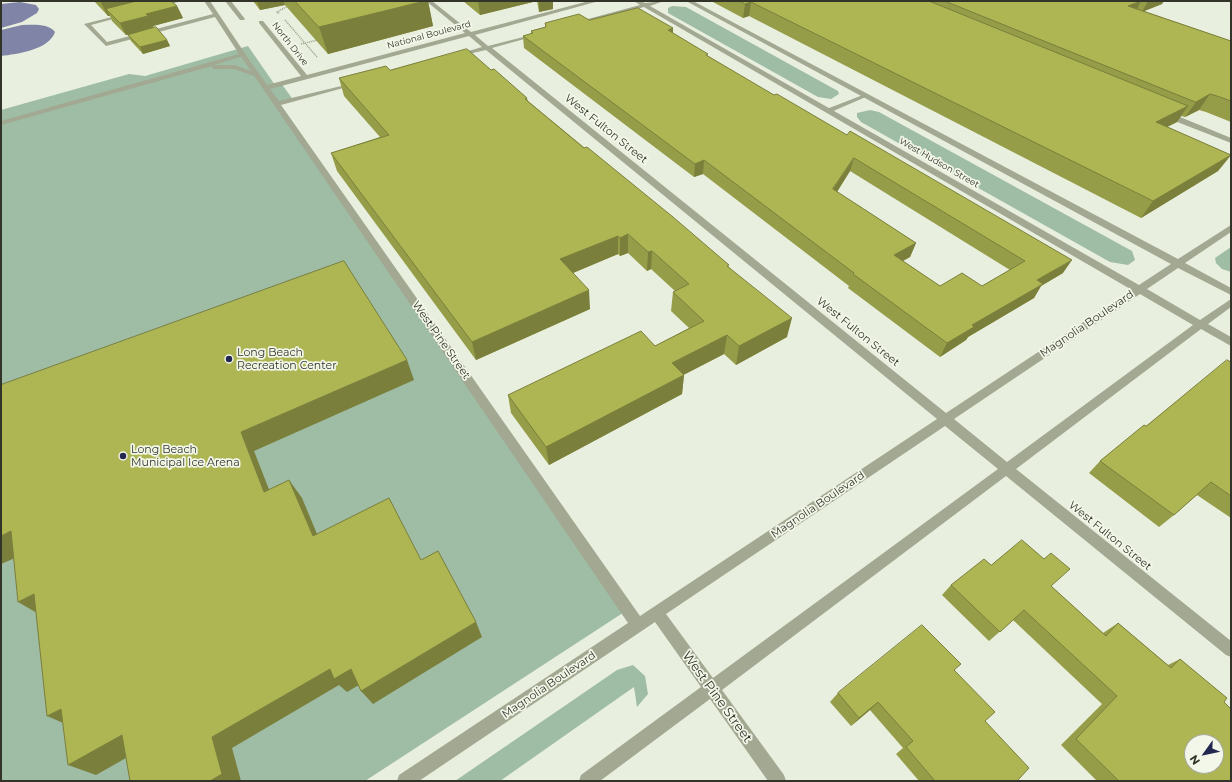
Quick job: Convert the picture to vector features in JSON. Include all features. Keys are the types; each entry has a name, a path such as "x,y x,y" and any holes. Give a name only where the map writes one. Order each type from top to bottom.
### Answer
{"street":[{"path":"149,8 178,1"},
{"name":"West Pine Street","path":"207,1 256,75 638,625"},
{"path":"228,1 242,20"},
{"name":"West Fulton Street","path":"429,1 1231,650"},
{"name":"National Boulevard","path":"265,88 593,1"},
{"path":"570,26 641,3 661,1"},
{"path":"689,1 1231,292"},
{"name":"West Hudson Street","path":"641,3 1231,342"},
{"path":"135,12 87,24 106,44 216,15"},
{"name":"North Drive","path":"261,22 305,77"},
{"path":"450,58 547,32"},
{"path":"1,123 243,55"},
{"path":"182,71 220,66 235,67 256,75"},
{"path":"277,104 367,80"},
{"path":"828,110 865,96"},
{"path":"1158,111 1231,141"},
{"name":"Magnolia Boulevard","path":"405,781 1231,228"},
{"path":"587,781 1231,302"},
{"name":"West Pine Street","path":"656,612 778,781"}],"path":[{"path":"290,5 277,12 329,71"},
{"path":"282,49 319,40"}],"green space":[{"path":"672,6 686,7 838,91 839,94 831,99 818,97 668,13 668,8"},
{"name":"Long Beach Recreation Center","path":"248,46 275,85 281,83 294,101 280,104 632,607 365,781 1,781 1,110 129,74 145,76"},
{"path":"870,110 879,112 1132,251 1135,260 1128,265 1110,262 861,122 857,117 857,113"},
{"path":"1231,247 1231,272 1222,269 1216,263 1215,258"},
{"path":"633,665 645,676 648,694 637,707 634,687 500,781 455,781 617,670"}],"water":[{"path":"20,2 36,5 39,9 37,13 22,22 1,28 1,4"},
{"path":"22,25 44,26 55,32 52,38 39,47 24,52 1,56 1,30"}],"building":[{"path":"137,1 171,1 177,6 146,14 148,16 120,23 106,9"},
{"path":"295,1 425,1 319,27"},
{"path":"740,1 929,1 1188,106 1156,122 1231,155 1153,201 751,2 745,4"},
{"path":"945,1 1141,1 1128,6 1231,41 1231,101 1210,94 1196,102"},
{"path":"638,8 673,28 668,30 708,54 706,55 774,95 777,94 847,135 850,131 1072,260 1037,280 1043,284 972,325 974,327 947,343 853,274 854,273 704,160 695,164 523,36 533,33 531,31 546,27 545,23 579,14 589,20","holes":["854,158 1025,261 982,286 962,273 940,286 894,255 916,243 833,189"]},
{"path":"156,27 167,40 140,47 128,35"},
{"path":"467,49 491,70 494,69 527,98 525,99 584,148 587,147 673,217 729,265 727,266 792,318 739,346 727,335 672,363 684,375 546,447 508,395 641,331 655,346 704,321 673,292 689,284 652,251 648,252 628,234 620,238 618,236 560,259 589,290 472,342 331,153 389,135 339,78 386,66 390,70"},
{"path":"344,261 407,360 241,432 264,492 289,480 313,536 389,498 421,560 438,551 476,622 361,691 351,669 334,679 330,669 212,737 222,774 210,781 130,781 122,735 68,765 61,709 47,716 34,594 18,602 11,531 1,536 1,385"},
{"path":"1227,360 1231,362 1231,496 1211,482 1174,515 1100,461 1144,425 1146,426"},
{"path":"1022,540 1044,559 1051,553 1070,569 1051,586 1106,636 1118,623 1171,668 1180,659 1227,698 1224,702 1231,709 1231,781 1119,781 1076,739 1117,696 1024,610 1000,632 951,585 984,559 991,565"},
{"path":"922,625 961,664 954,670 995,712 985,721 1029,768 1017,781 935,781 906,747 913,741 878,702 859,718 838,693"}],"place":[{"name":"Long Beach Recreation Center","path":"229,359"},
{"name":"Long Beach Municipal Ice Arena","path":"123,456"}]}
